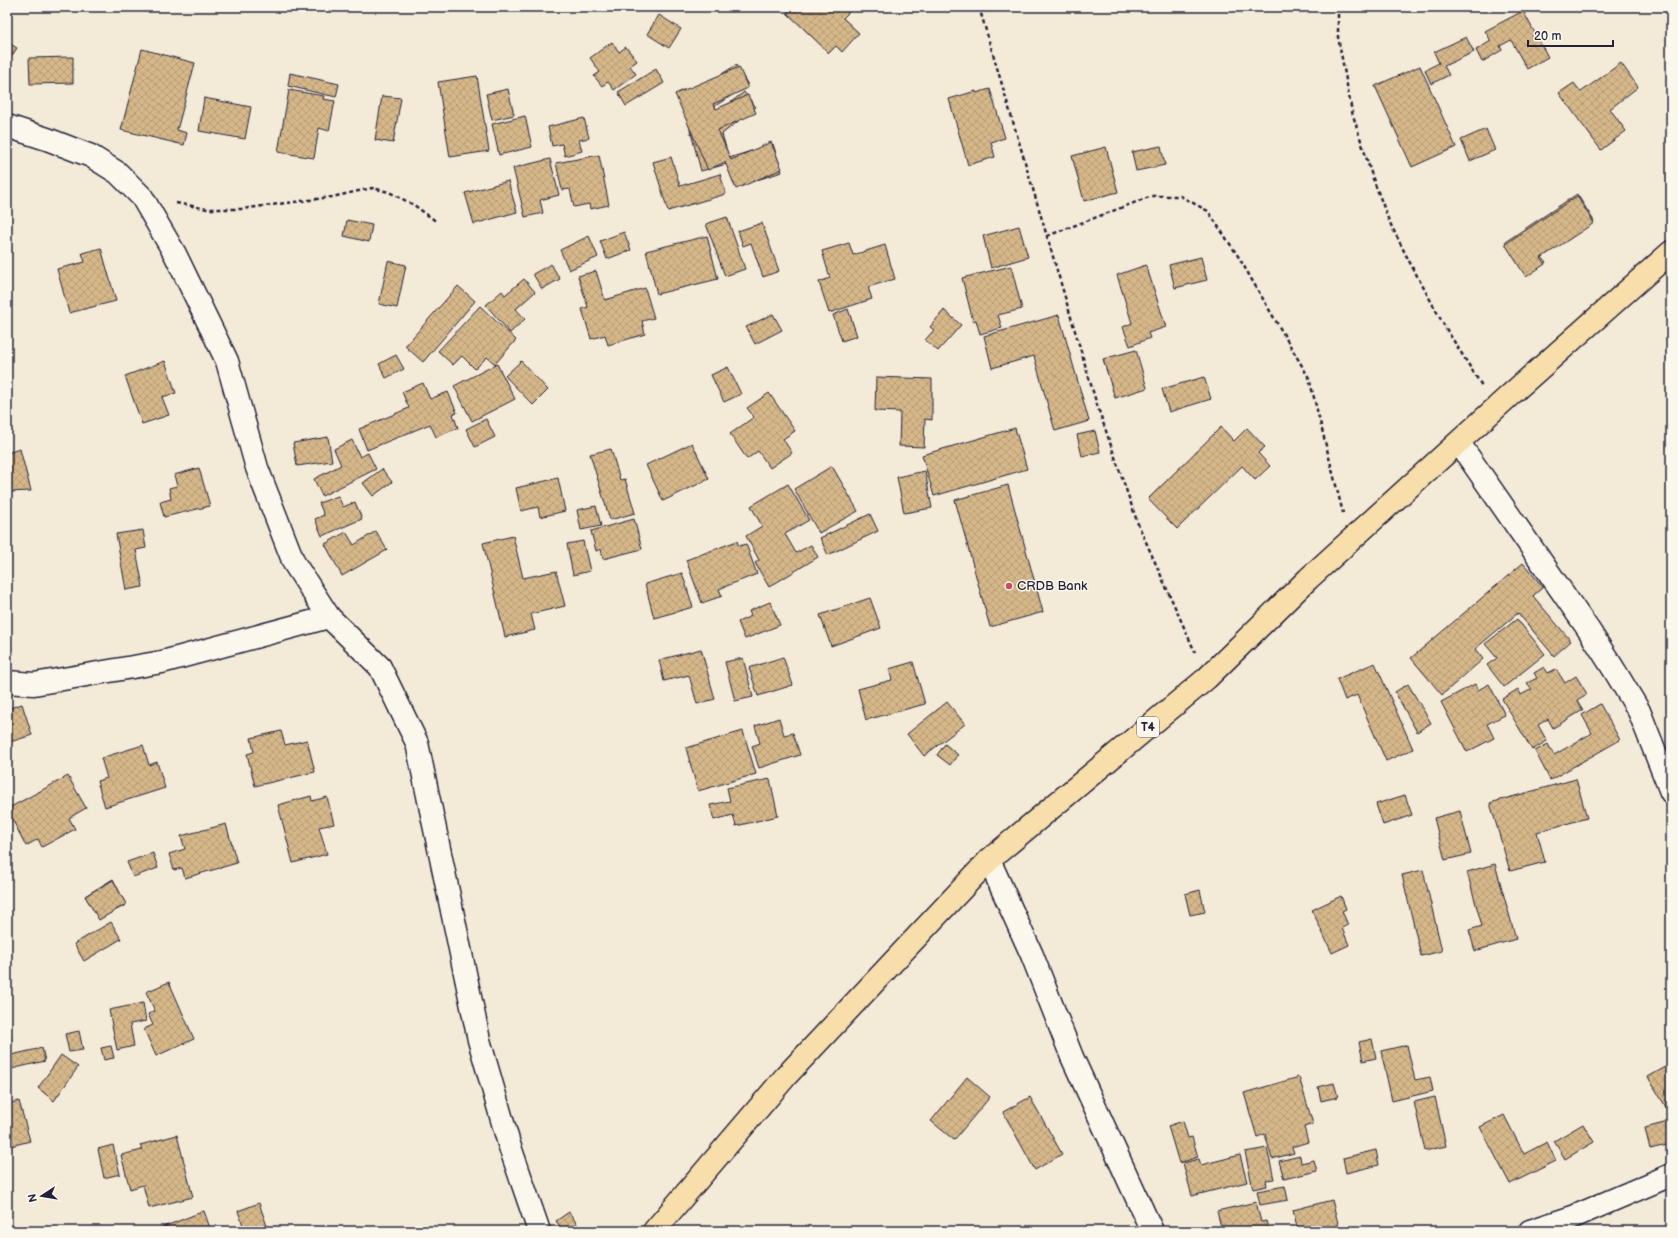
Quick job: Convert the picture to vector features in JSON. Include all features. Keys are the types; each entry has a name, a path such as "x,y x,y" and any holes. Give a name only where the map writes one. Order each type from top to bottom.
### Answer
{"highway":[{"name":"T4","path":"654,1231 786,1076 989,860 1207,678 1308,579 1496,408 1671,252"}],"street":[{"path":"7,126 47,139 91,156 118,173 142,196 175,254 227,361 257,468 294,563 329,617 380,666 417,743 479,1040 509,1144 539,1231"},
{"path":"1459,443 1588,629 1613,668 1639,711 1671,792"},
{"path":"7,682 34,684 162,662 329,617"},
{"path":"989,860 1032,955 1072,1057 1152,1231"},
{"path":"1530,1231 1573,1217 1671,1175"}],"path":[{"path":"979,7 1097,405 1138,524 1207,678"},
{"path":"1338,7 1338,37 1352,112 1372,176 1389,221 1445,327 1496,408"},
{"path":"142,196 208,209 241,209 332,197 372,188 389,192 414,205 437,222"},
{"path":"1047,236 1152,196 1180,196 1208,211 1238,256 1309,378 1350,541"}],"building":[{"path":"792,7 854,7 843,18 859,33 842,52 836,46 829,53 787,13"},
{"path":"1523,11 1548,57 1527,69 1511,40 1500,46 1502,50 1482,62 1476,50 1491,41 1485,31"},
{"path":"659,15 681,29 669,48 647,34"},
{"path":"1466,37 1474,52 1444,66 1449,75 1431,84 1425,70 1439,63 1434,52"},
{"path":"7,42 17,48 7,63"},
{"path":"612,42 619,52 626,47 637,61 630,66 636,74 614,90 608,82 602,86 594,76 600,72 590,58"},
{"path":"142,49 195,63 177,130 187,133 184,145 121,130"},
{"path":"73,57 73,83 30,84 29,58"},
{"path":"1621,63 1638,87 1610,109 1626,131 1601,150 1559,93 1574,83 1581,92"},
{"path":"736,65 748,85 715,106 717,113 744,92 756,107 722,134 729,158 773,144 782,172 735,187 727,164 701,171 680,91 706,84"},
{"path":"1420,66 1456,147 1412,167 1375,86"},
{"path":"739,67 748,88 713,104 716,109 748,95 756,113 718,130 731,160 771,142 782,169 736,189 725,162 708,170 675,94"},
{"path":"656,69 664,83 626,106 618,92"},
{"path":"290,73 339,84 336,97 288,86"},
{"path":"477,76 489,151 450,157 438,82"},
{"path":"508,89 514,115 492,120 486,94"},
{"path":"990,89 1005,138 991,142 995,157 968,165 949,99 976,91 976,93"},
{"path":"289,90 324,96 323,99 335,101 329,131 319,128 314,158 278,152"},
{"path":"382,96 401,98 393,143 375,140"},
{"path":"204,98 251,107 245,139 199,131"},
{"path":"525,116 532,147 499,155 492,124"},
{"path":"584,118 589,138 579,140 582,151 565,156 562,144 552,146 548,127"},
{"path":"1486,129 1495,150 1470,161 1461,140"},
{"path":"1161,146 1165,165 1136,171 1132,152"},
{"path":"1106,147 1118,192 1084,201 1072,156"},
{"path":"599,155 609,205 590,209 589,204 574,207 570,189 562,190 556,163"},
{"path":"671,157 680,186 720,174 726,194 668,211 653,162"},
{"path":"550,159 559,195 540,200 543,213 525,217 513,168"},
{"path":"508,181 517,212 474,224 465,193"},
{"path":"1577,194 1594,221 1541,256 1546,262 1526,275 1505,242"},
{"path":"1577,196 1594,223 1541,258 1545,264 1526,277 1505,244"},
{"path":"727,217 745,269 725,276 706,224"},
{"path":"347,220 372,225 369,242 344,236"},
{"path":"762,223 779,271 763,277 751,243 743,246 738,231"},
{"path":"1019,226 1028,257 991,268 983,236"},
{"path":"624,232 631,250 607,259 600,241"},
{"path":"589,236 598,257 569,270 560,250"},
{"path":"707,236 718,279 657,294 646,251"},
{"path":"849,243 853,255 885,245 895,279 868,287 872,299 829,313 819,282 830,278 822,251"},
{"path":"101,248 116,301 69,313 57,269 85,262 82,253"},
{"path":"1201,257 1207,280 1175,288 1169,265"},
{"path":"388,261 406,265 397,308 379,304"},
{"path":"551,264 560,279 542,289 533,274"},
{"path":"1146,265 1166,327 1148,333 1150,338 1130,346 1123,327 1132,323 1117,275"},
{"path":"1011,266 1022,309 998,315 1002,328 980,334 976,320 973,321 962,278"},
{"path":"596,271 605,300 645,288 654,318 642,321 645,334 608,345 605,335 591,339 582,309 588,307 578,276"},
{"path":"524,279 535,292 516,309 525,319 510,333 486,305 502,291 505,295"},
{"path":"458,286 475,301 423,362 405,346"},
{"path":"480,306 516,340 495,364 487,357 475,369 462,356 453,365 438,351"},
{"path":"848,309 857,336 842,341 833,315"},
{"path":"944,310 961,325 938,351 925,340 934,330 930,327"},
{"path":"773,314 782,330 755,344 746,327"},
{"path":"1059,315 1089,421 1055,431 1034,356 992,368 984,336"},
{"path":"1136,350 1147,388 1115,398 1103,359"},
{"path":"396,355 404,369 386,378 379,364"},
{"path":"165,361 176,393 162,397 169,415 142,424 125,376"},
{"path":"521,361 548,390 533,405 505,376"},
{"path":"497,364 515,399 472,421 454,386"},
{"path":"728,367 741,394 724,402 711,375"},
{"path":"876,377 932,379 932,420 925,419 924,447 899,446 900,412 875,411"},
{"path":"1204,377 1211,399 1169,412 1162,389"},
{"path":"423,383 430,399 448,392 457,413 453,414 458,428 436,437 430,424 367,450 359,429 409,408 402,392"},
{"path":"769,393 795,431 783,439 792,453 770,468 758,451 747,459 730,434 754,417 747,408"},
{"path":"486,419 495,437 475,447 466,429"},
{"path":"1221,427 1234,441 1247,428 1265,447 1258,453 1270,466 1255,480 1242,466 1177,529 1148,499"},
{"path":"1015,428 1027,469 934,496 922,455"},
{"path":"1095,431 1100,452 1082,456 1077,435"},
{"path":"328,437 332,461 297,466 293,443"},
{"path":"352,440 360,457 368,453 376,469 322,496 314,479 341,465 334,449"},
{"path":"692,443 709,479 663,501 646,465"},
{"path":"20,449 31,491 7,492 7,453"},
{"path":"611,449 620,480 625,479 635,513 610,520 590,454"},
{"path":"832,466 858,511 819,533 794,489"},
{"path":"199,468 210,506 164,517 160,502 171,499 169,488 177,486 174,475"},
{"path":"382,469 392,482 373,496 363,483"},
{"path":"925,471 932,508 904,513 897,477"},
{"path":"558,478 565,511 540,517 538,507 521,511 516,488"},
{"path":"788,484 809,520 785,534 796,553 811,545 818,557 769,587 755,563 759,560 746,536 762,526 751,506"},
{"path":"1008,485 1043,612 990,627 955,500"},
{"path":"338,496 343,507 355,502 362,519 322,536 315,519 324,515 319,503"},
{"path":"596,506 601,526 581,530 577,510"},
{"path":"870,514 878,531 828,555 820,538"},
{"path":"634,519 642,549 603,559 601,549 596,551 591,531"},
{"path":"143,530 146,548 136,550 143,587 126,590 116,534"},
{"path":"376,531 387,550 342,576 325,544 346,532 354,545"},
{"path":"513,536 523,578 556,571 565,606 531,614 535,630 505,637 483,543"},
{"path":"583,541 590,571 573,575 567,544"},
{"path":"737,541 739,546 746,544 757,574 719,589 722,596 702,603 686,560"},
{"path":"1523,563 1543,587 1533,596 1571,641 1554,656 1518,613 1475,649 1483,659 1442,695 1411,658"},
{"path":"682,573 693,607 654,618 645,584"},
{"path":"870,598 881,628 831,646 820,615"},
{"path":"770,602 780,625 745,639 738,622 751,616 749,611"},
{"path":"1517,619 1545,654 1504,687 1487,665 1497,658 1485,644"},
{"path":"701,649 715,699 697,704 689,675 664,681 659,660"},
{"path":"783,657 793,685 758,696 749,668"},
{"path":"743,658 753,697 735,701 725,662"},
{"path":"913,662 925,704 866,720 858,689 892,680 889,669"},
{"path":"1375,663 1413,749 1386,761 1357,695 1345,700 1337,679"},
{"path":"1544,667 1548,673 1556,669 1565,683 1576,676 1587,694 1577,700 1583,710 1553,728 1548,719 1538,725 1547,741 1532,750 1502,699 1518,689 1521,695 1532,689 1527,683 1537,678 1534,673"},
{"path":"1408,684 1431,723 1417,732 1395,692"},
{"path":"1475,684 1478,690 1489,684 1505,715 1487,724 1494,738 1467,752 1441,702"},
{"path":"947,702 965,724 924,756 907,734"},
{"path":"22,704 32,735 7,743 7,709"},
{"path":"1600,704 1620,740 1550,780 1535,751 1548,744 1554,755 1592,733 1582,715"},
{"path":"779,718 784,735 793,733 800,755 759,768 752,746 760,743 755,726"},
{"path":"281,731 285,745 307,740 315,772 255,786 247,754 254,752 251,738"},
{"path":"743,731 756,774 698,791 686,748"},
{"path":"945,744 958,755 950,765 937,755"},
{"path":"143,745 149,765 157,762 165,788 105,807 97,781 107,778 101,758"},
{"path":"68,776 86,808 69,818 75,829 42,847 38,839 26,846 7,809"},
{"path":"770,779 778,816 736,826 733,815 714,820 710,805 730,801 727,788"},
{"path":"1576,779 1587,818 1537,832 1545,862 1510,871 1490,803"},
{"path":"1405,795 1412,815 1383,825 1376,804"},
{"path":"311,796 312,801 327,797 334,824 319,827 327,854 293,863 278,805"},
{"path":"1460,811 1471,854 1445,860 1434,818"},
{"path":"226,824 237,863 185,878 182,868 174,870 169,854 185,849 181,836"},
{"path":"153,853 158,868 133,877 127,862"},
{"path":"1495,864 1516,939 1475,951 1469,930 1482,926 1467,872"},
{"path":"1423,870 1442,951 1421,956 1402,875"},
{"path":"113,879 126,905 99,919 85,896"},
{"path":"113,880 126,904 99,920 85,896"},
{"path":"1200,890 1205,912 1190,915 1185,894"},
{"path":"1341,896 1346,909 1342,911 1348,925 1342,928 1349,945 1332,953 1312,910"},
{"path":"111,922 121,939 84,961 74,944"},
{"path":"169,982 194,1039 156,1056 144,1029 153,1025 148,1014 155,1011 146,992"},
{"path":"143,1003 146,1021 130,1024 134,1046 117,1050 109,1010"},
{"path":"7,1018 12,1043 7,1044"},
{"path":"79,1031 83,1050 69,1052 65,1034"},
{"path":"1372,1039 1376,1058 1363,1061 1359,1042"},
{"path":"1407,1045 1415,1080 1430,1077 1433,1091 1392,1101 1381,1051"},
{"path":"111,1046 114,1058 104,1060 101,1048"},
{"path":"42,1048 45,1061 7,1070 7,1056"},
{"path":"61,1055 78,1067 54,1101 38,1088"},
{"path":"1671,1064 1671,1111 1669,1112 1648,1077"},
{"path":"967,1077 990,1097 954,1140 931,1121"},
{"path":"1299,1077 1313,1124 1304,1127 1308,1142 1292,1147 1294,1153 1272,1159 1265,1134 1257,1137 1244,1093"},
{"path":"1334,1083 1338,1097 1321,1101 1318,1087"},
{"path":"1030,1097 1062,1154 1035,1170 1003,1112"},
{"path":"1435,1097 1446,1146 1425,1151 1414,1102"},
{"path":"19,1101 30,1141 7,1147 7,1104"},
{"path":"1504,1115 1524,1154 1547,1142 1556,1161 1510,1184 1480,1127"},
{"path":"1183,1121 1188,1138 1192,1137 1198,1157 1179,1163 1168,1126"},
{"path":"1668,1122 1671,1135 1671,1144 1650,1149 1645,1128"},
{"path":"1583,1124 1594,1142 1565,1159 1554,1141"},
{"path":"177,1135 193,1197 149,1208 143,1185 130,1189 121,1155 142,1150 140,1145"},
{"path":"113,1145 120,1174 104,1178 98,1149"},
{"path":"1267,1148 1274,1179 1266,1180 1267,1186 1253,1189 1245,1152"},
{"path":"1376,1150 1379,1165 1346,1173 1343,1158"},
{"path":"1240,1155 1247,1182 1192,1196 1183,1163 1199,1159 1201,1165"},
{"path":"1300,1156 1301,1163 1314,1160 1317,1171 1284,1179 1279,1161"},
{"path":"1285,1186 1288,1200 1260,1205 1257,1191"},
{"path":"1332,1200 1340,1231 1298,1231 1293,1210"},
{"path":"1256,1202 1261,1222 1266,1221 1269,1231 1213,1231 1212,1229 1221,1227 1217,1211"},
{"path":"259,1203 267,1226 254,1231 245,1231 238,1211"},
{"path":"204,1211 211,1231 153,1231"},
{"path":"569,1212 579,1227 573,1231 563,1231 556,1221"},
{"path":"427,1225 432,1231 421,1231"}],"place":[{"name":"CRDB Bank","path":"1009,586"}]}
